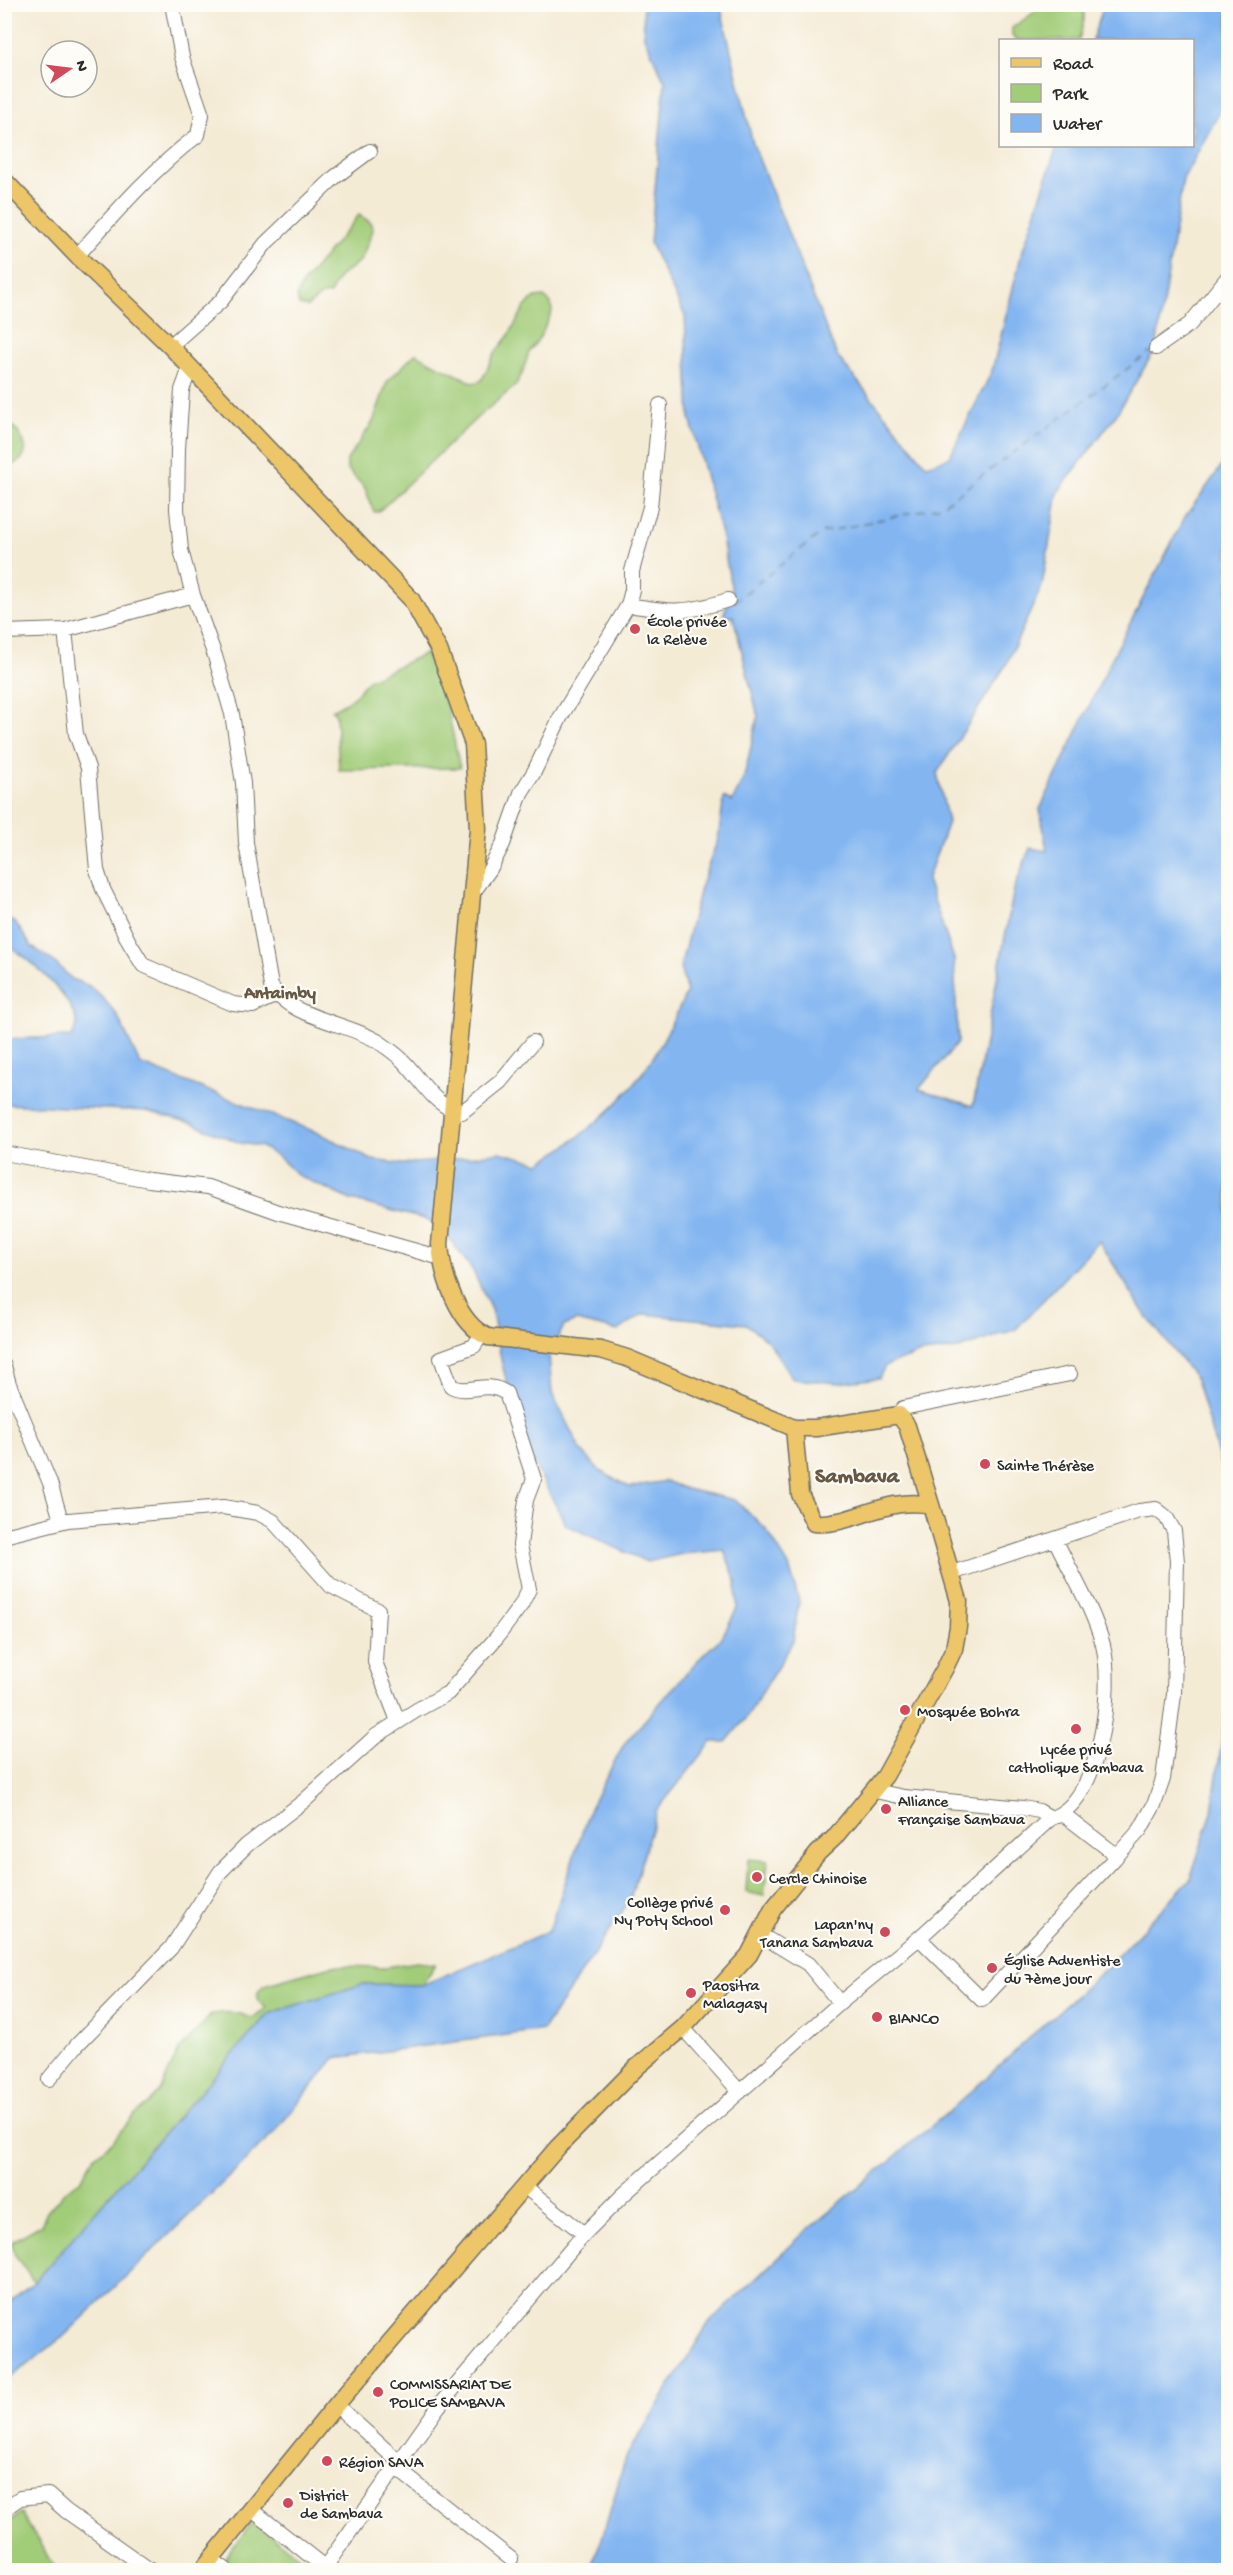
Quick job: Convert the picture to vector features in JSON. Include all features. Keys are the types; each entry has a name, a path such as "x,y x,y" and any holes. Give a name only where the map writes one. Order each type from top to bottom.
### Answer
{"main road":[{"path":"4,180 77,256 170,346 411,599 440,650 473,744 478,829 441,1251 448,1279 462,1310 476,1332 601,1350 627,1358 794,1428 816,1428 899,1415 907,1426 959,1601 958,1628 954,1648 895,1760 875,1791 772,1909 750,1955 683,2028 637,2067 558,2147 336,2405 206,2565"},
{"path":"794,1428 800,1494 814,1523 837,1521 899,1503 915,1502 931,1505"}],"street":[{"path":"77,256 138,188 173,154 198,135 202,115 182,57 172,4"},
{"path":"170,346 220,301 266,243 335,177 370,151"},
{"path":"1156,348 1190,324 1228,277"},
{"path":"190,368 182,390 177,449 177,509 181,550 192,595 215,656 232,714 243,783 246,843 267,976 276,995 300,1010 343,1025 378,1042 401,1059 430,1093 452,1111 462,1112 500,1083 533,1042"},
{"path":"471,895 490,869 521,793 534,772 560,718 628,604 632,591 632,571 650,507 660,405"},
{"path":"4,632 65,630 192,595"},
{"path":"628,604 670,612 693,611 728,600"},
{"path":"65,630 75,728 88,768 97,870 103,889 129,942 143,965 233,1004 253,1006 276,995"},
{"path":"4,1153 149,1180 208,1187 278,1212 441,1251"},
{"path":"49,2079 77,2045 171,1948 220,1872 247,1845 304,1801 376,1736 448,1693 497,1637 521,1605 529,1590 520,1545 526,1500 534,1479 506,1393 491,1386 458,1390 451,1386 441,1358 474,1346 485,1335"},
{"path":"4,1366 9,1384 50,1483 60,1521"},
{"path":"899,1415 903,1408 1070,1374"},
{"path":"4,1536 60,1521 224,1507 258,1514 273,1521 331,1586 378,1610 375,1662 398,1721"},
{"path":"919,1938 982,2000 1140,1830 1154,1805 1163,1779 1174,1694 1177,1561 1174,1531 1166,1517 1156,1509 1139,1511 952,1572"},
{"path":"251,2509 325,2570 438,2407 584,2234 623,2195 840,2003 919,1938 1080,1796 1093,1771 1106,1701 1107,1664 1097,1627 1055,1539"},
{"path":"875,1791 904,1797 1023,1808 1057,1816 1111,1851 1115,1858"},
{"path":"761,1935 808,1964 840,2003"},
{"path":"683,2028 740,2092"},
{"path":"524,2186 584,2234"},
{"path":"336,2405 397,2465 511,2559"},
{"path":"4,2509 20,2498 48,2495 66,2511 150,2571"},
{"path":"206,2565 226,2571"}],"green space":[{"path":"1045,5 1084,5 1084,20 1079,39 1015,39 1012,36 1012,28"},
{"path":"359,215 370,222 373,230 361,260 339,277 330,294 322,295 307,307 299,305 297,296 302,284"},
{"path":"544,297 551,303 552,312 540,337 529,352 522,374 515,386 478,417 379,511 374,512 365,488 347,469 347,460 373,422 387,382 416,353 473,383 481,381 495,353 509,335 524,308 534,298"},
{"path":"4,417 17,431 25,445 23,458 5,467"},
{"path":"426,653 448,711 460,768 339,770 336,714 332,710 353,698 368,680"},
{"name":"Cercle Chinoise","path":"748,1859 768,1861 764,1896 746,1892"},
{"path":"417,1962 436,1964 422,1985 363,1984 268,2014 34,2282 17,2258 12,2245 13,2241 41,2225 47,2212 65,2191 80,2181 95,2156 113,2141 134,2115 148,2104 161,2089 179,2050 212,2014 233,2012 249,2017 257,2016 266,2008 257,2000 258,1992 264,1985 332,1966 385,1967"},
{"path":"21,2513 56,2570 5,2570 5,2525"},
{"path":"251,2524 259,2526 304,2560 309,2570 232,2570 227,2567 224,2559"}],"water":[{"path":"643,5 720,5 753,144 837,356 926,465 949,458 992,371 1021,256 1057,147 1194,147 1194,39 1092,39 1104,5 1228,5 1228,97 1183,179 1156,348 1116,415 1058,492 1042,586 1006,665 937,773 948,822 927,880 954,959 958,1042 919,1089 973,1106 1014,889 1030,848 1047,851 1040,809 1113,656 1185,517 1228,457 1228,1489 1196,1379 1144,1313 1099,1241 1016,1329 959,1349 921,1353 885,1366 879,1378 839,1383 793,1379 768,1341 746,1324 643,1314 618,1331 576,1321 564,1326 549,1355 552,1393 580,1449 600,1471 629,1487 666,1481 686,1489 735,1500 766,1529 789,1566 799,1601 793,1641 749,1714 726,1742 712,1742 657,1810 630,1900 543,2030 335,2058 272,2135 64,2336 5,2382 5,2306 34,2282 268,2014 363,1984 422,1985 549,1931 590,1808 624,1744 697,1661 722,1637 737,1608 736,1581 724,1550 682,1554 647,1562 566,1525 523,1442 502,1364 492,1312 472,1269 452,1242 428,1220 351,1200 297,1175 280,1158 260,1146 240,1143 192,1123 146,1111 5,1104 5,1039 72,1037 77,1025 74,1014 59,991 26,958 5,944 5,918 15,922 32,947 52,960 72,979 89,986 103,998 117,1015 140,1064 321,1134 372,1160 403,1164 450,1160 500,1152 540,1163 585,1132 613,1107 638,1079 659,1047 687,992 680,968 700,888 718,839 724,797 732,802 744,777 758,716 733,616 724,618 732,591 722,538 690,418 685,316 650,243 665,82 644,36"},
{"path":"1228,1696 1228,2570 589,2570 600,2545 626,2457 708,2324 806,2231 953,2108 1106,1968 1190,1879 1212,1812"}],"ferry route":[{"path":"734,602 821,533 941,506 1150,352"}],"place":[{"name":"École privée la Relève","path":"635,629"},
{"name":"Sainte Thérèse","path":"985,1464"},
{"name":"Mosquée Bohra","path":"905,1710"},
{"name":"Lycée privé catholique Sambava","path":"1076,1729"},
{"name":"Alliance Française Sambava","path":"886,1809"},
{"name":"Cercle Chinoise","path":"757,1877"},
{"name":"Collège privé Ny Poty School","path":"725,1910"},
{"name":"Lapan'ny Tanana Sambava","path":"885,1932"},
{"name":"Église Adventiste du 7ème jour","path":"992,1968"},
{"name":"Paositra Malagasy","path":"691,1993"},
{"name":"BIANCO","path":"877,2017"},
{"name":"COMMISSARIAT DE POLICE SAMBAVA","path":"378,2392"},
{"name":"Région SAVA","path":"327,2461"},
{"name":"District de Sambava","path":"288,2503"}],"district":[{"name":"Antaimby","path":"280,992"},
{"name":"Sambava","path":"857,1474"}]}
